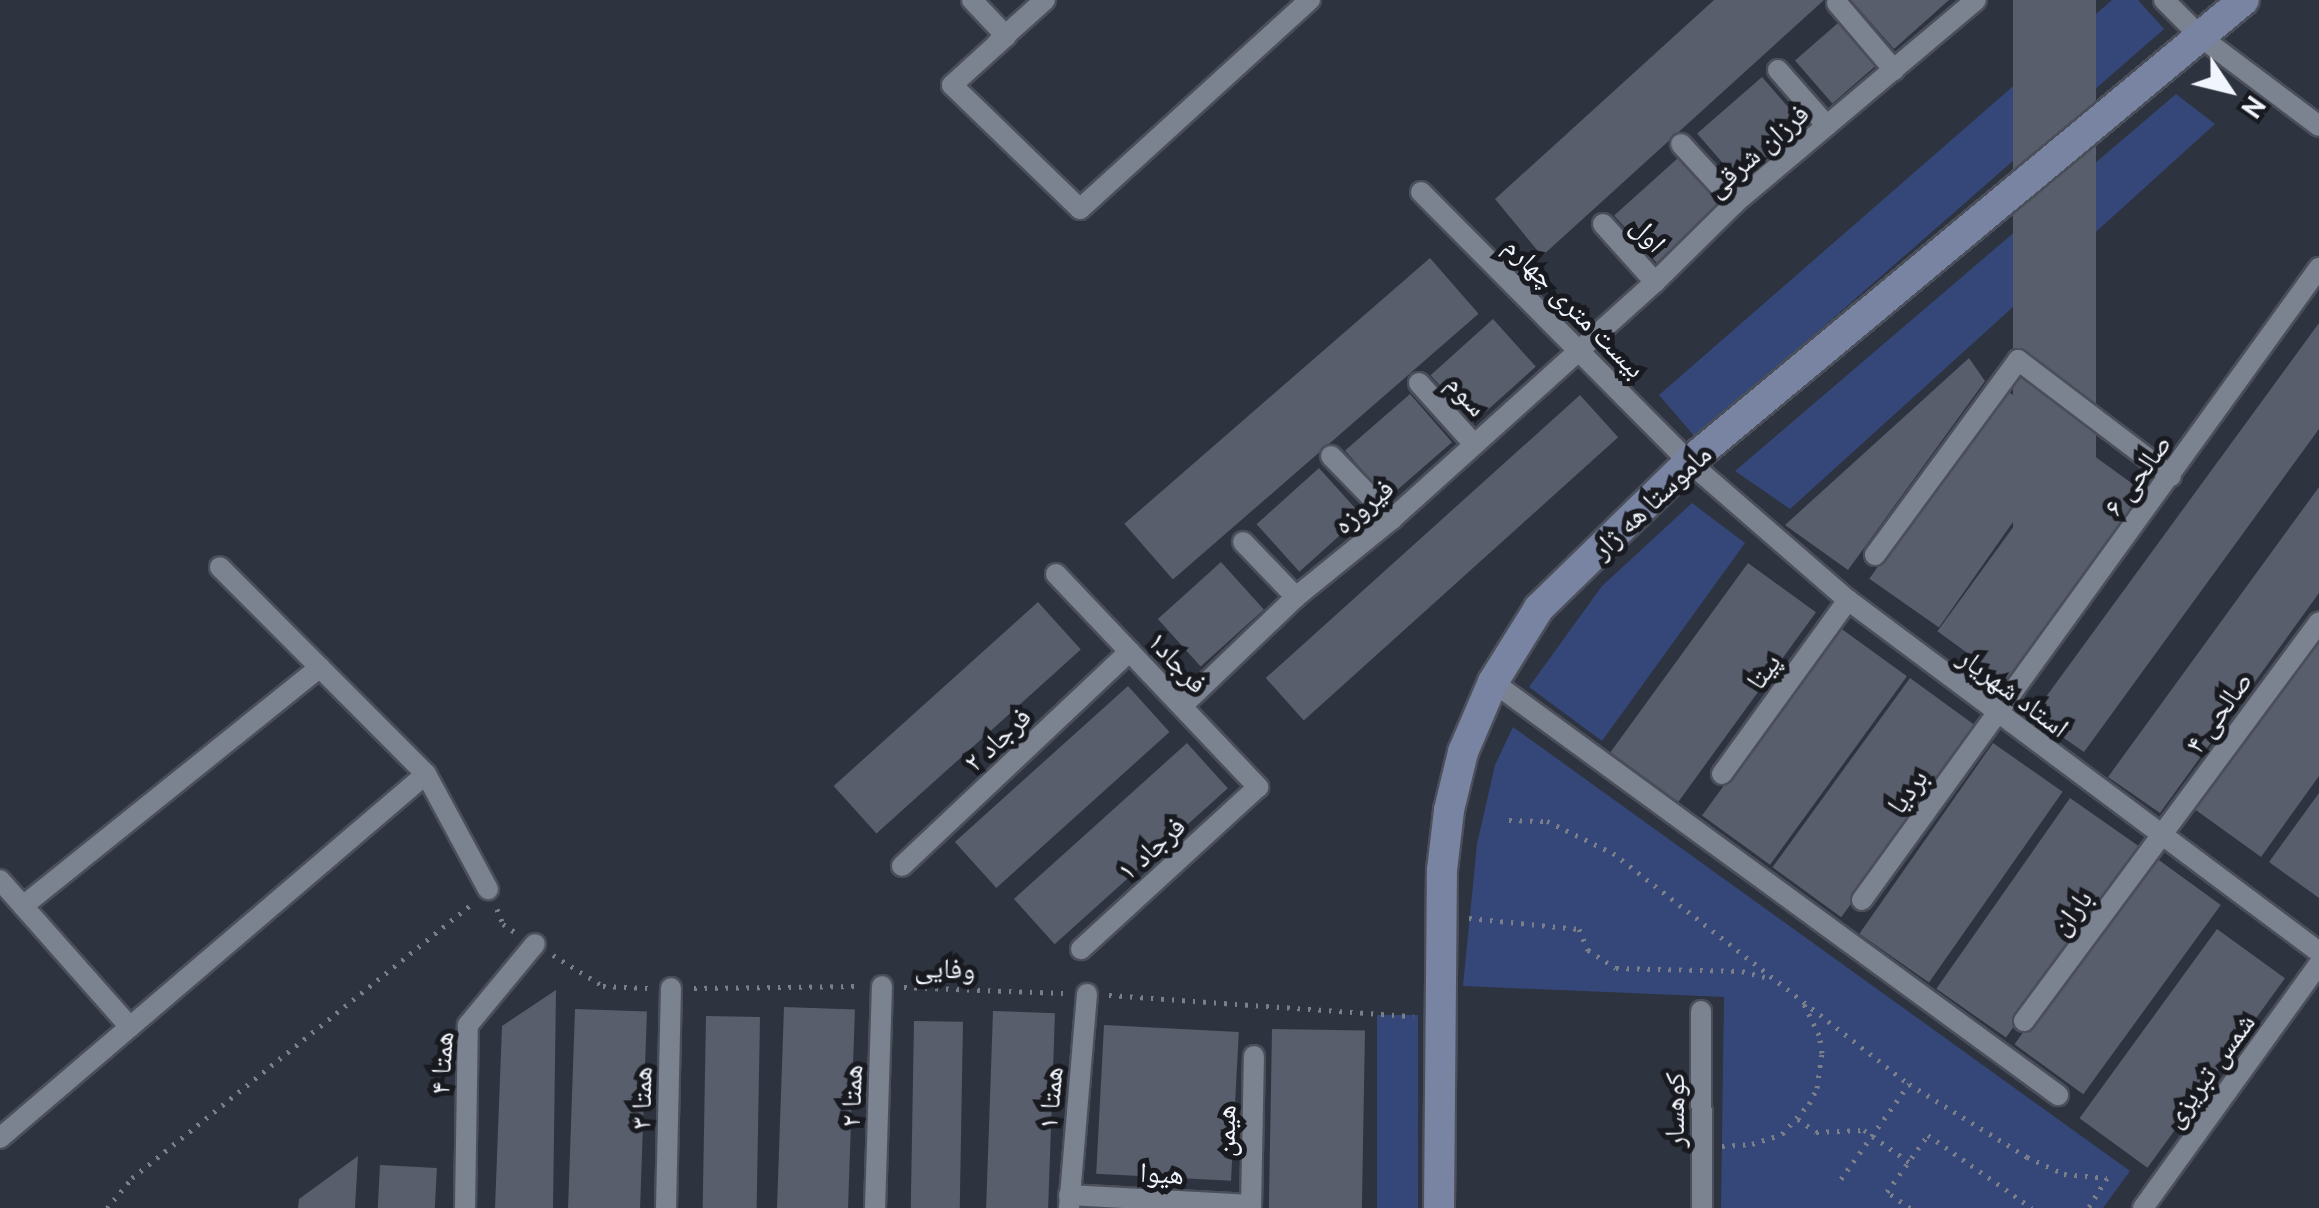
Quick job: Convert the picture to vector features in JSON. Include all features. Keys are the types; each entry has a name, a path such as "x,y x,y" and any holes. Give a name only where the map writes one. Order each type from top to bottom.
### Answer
{"main road":[{"name":"ماموستا هه ژار","path":"1439,1208 1442,870 1449,810 1463,752 1493,682 1539,608 1688,462 2244,0"}],"street":[{"path":"972,0 1006,36 997,44"},
{"path":"1045,0 952,85 1080,209 1310,0"},
{"name":"فرزان شرقی","path":"1579,348 1655,282 1735,204 1976,0"},
{"path":"2164,0 2202,38 2319,126"},
{"path":"1838,3 1894,70"},
{"path":"1778,70 1827,126"},
{"path":"1681,144 1735,204"},
{"name":"بیست متری چهارم","path":"1421,192 1688,462"},
{"name":"اول","path":"1603,224 1655,282"},
{"name":"صالحی ۶","path":"1996,713 2319,268"},
{"name":"فیروزه","path":"1182,706 1296,597 1392,518 1579,348"},
{"path":"1875,555 2018,360 2171,476"},
{"name":"سوم","path":"1419,383 1474,444"},
{"path":"1331,456 1392,518"},
{"name":"استاد شهریار","path":"1688,462 1848,600 2161,835 2318,966"},
{"path":"1243,542 1296,597"},
{"path":"220,567 426,774 488,889"},
{"name":"فرجاد۱","path":"1056,574 1258,788"},
{"name":"پیتا","path":"1722,774 1848,600"},
{"name":"صالحی ۴","path":"2161,835 2319,622"},
{"name":"فرجاد ۲","path":"902,866 1130,651"},
{"path":"23,906 320,667"},
{"path":"1493,682 2058,1094"},
{"name":"بردیا","path":"1862,900 1996,713"},
{"path":"0,1138 426,774"},
{"name":"فرجاد ۱","path":"1081,948 1258,788"},
{"name":"باران","path":"2024,1020 2161,835"},
{"path":"0,880 130,1027"},
{"name":"همتا ۴","path":"465,1208 468,1025 536,944"},
{"name":"شمس تبریزی","path":"2143,1208 2318,966"},
{"name":"همتا ۲","path":"875,1208 882,986"},
{"name":"همتا ۳","path":"666,1208 671,988"},
{"name":"همتا ۱","path":"1069,1202 1087,994"},
{"name":"کوهسار","path":"1701,1011 1702,1208"},
{"name":"هیمن","path":"1251,1206 1254,1056"},
{"name":"هیوا","path":"1069,1202 1251,1206"}],"path":[{"path":"1509,820 1547,821 1613,853 1909,1084 2026,1157 2064,1174 2107,1178 2088,1208"},
{"name":"وفایی","path":"488,889 503,924 603,986 882,986 1087,994 1440,1018"},
{"path":"107,1208 132,1178 488,889"},
{"path":"1841,1179 1909,1084"},
{"path":"1798,1119 1816,1132 1864,1130 1909,1162"},
{"path":"1910,1208 1887,1192 1928,1134 2032,1208"}],"shaded area":[{"path":"2112,0 2138,0 2164,29 1696,438 1659,395"},
{"path":"2176,94 2215,124 1790,509 1735,471"},
{"path":"1692,503 1745,543 1602,741 1529,687 1602,586"},
{"path":"1513,727 2130,1171 2103,1208 1721,1208 1724,997 1463,986 1477,844 1495,765"},
{"path":"1377,1015 1418,1015 1418,1208 1377,1208"}],"building":[{"path":"1714,0 1824,0 1542,256 1495,199"},
{"path":"1851,0 1949,0 1894,49"},
{"path":"2013,0 2096,0 2096,528 2013,528"},
{"path":"1838,23 1875,66 1832,103 1795,60"},
{"path":"1762,77 1804,125 1739,182 1697,133"},
{"path":"1678,158 1721,206 1657,263 1614,216"},
{"path":"1430,258 1479,314 1173,580 1124,524"},
{"path":"1493,319 1536,367 1473,423 1431,375"},
{"path":"2319,323 2319,429 2084,752 2032,716"},
{"path":"1969,358 1985,381 1848,570 1785,525"},
{"path":"2003,388 2073,437 1939,628 1869,579"},
{"path":"1410,394 1452,442 1387,499 1345,450"},
{"path":"1580,395 1618,437 1304,720 1266,678"},
{"path":"2075,442 2144,492 2006,681 1937,631"},
{"path":"1319,468 1362,516 1299,572 1257,524"},
{"path":"2319,487 2319,593 2160,813 2108,777"},
{"path":"1221,562 1264,610 1201,666 1158,619"},
{"path":"1748,563 1816,612 1678,802 1610,752"},
{"path":"1038,602 1081,650 876,834 834,786"},
{"path":"1839,627 1907,676 1770,865 1702,816"},
{"path":"2319,632 2319,776 2261,857 2193,808"},
{"path":"1910,678 1979,728 1841,917 1772,867"},
{"path":"1128,686 1169,732 996,888 955,842"},
{"path":"1187,743 1228,788 1055,944 1014,899"},
{"path":"1993,743 2063,792 1929,983 1859,934"},
{"path":"2319,793 2319,898 2269,862"},
{"path":"2070,798 2140,847 2006,1038 1936,989"},
{"path":"2152,855 2221,905 2083,1094 2014,1044"},
{"path":"2217,929 2285,978 2147,1168 2079,1118"},
{"path":"556,990 553,1208 495,1208 502,1026"},
{"path":"784,1007 855,1009 848,1208 777,1208"},
{"path":"575,1009 647,1012 640,1208 568,1208"},
{"path":"993,1011 1055,1013 1048,1208 986,1208"},
{"path":"706,1016 760,1017 757,1208 703,1208"},
{"path":"914,1021 963,1022 960,1208 911,1208"},
{"path":"1104,1025 1239,1032 1231,1181 1096,1174"},
{"path":"1272,1029 1365,1031 1362,1208 1269,1208"},
{"path":"358,1156 355,1208 298,1208 299,1199"},
{"path":"380,1165 437,1168 435,1208 378,1208"}]}
